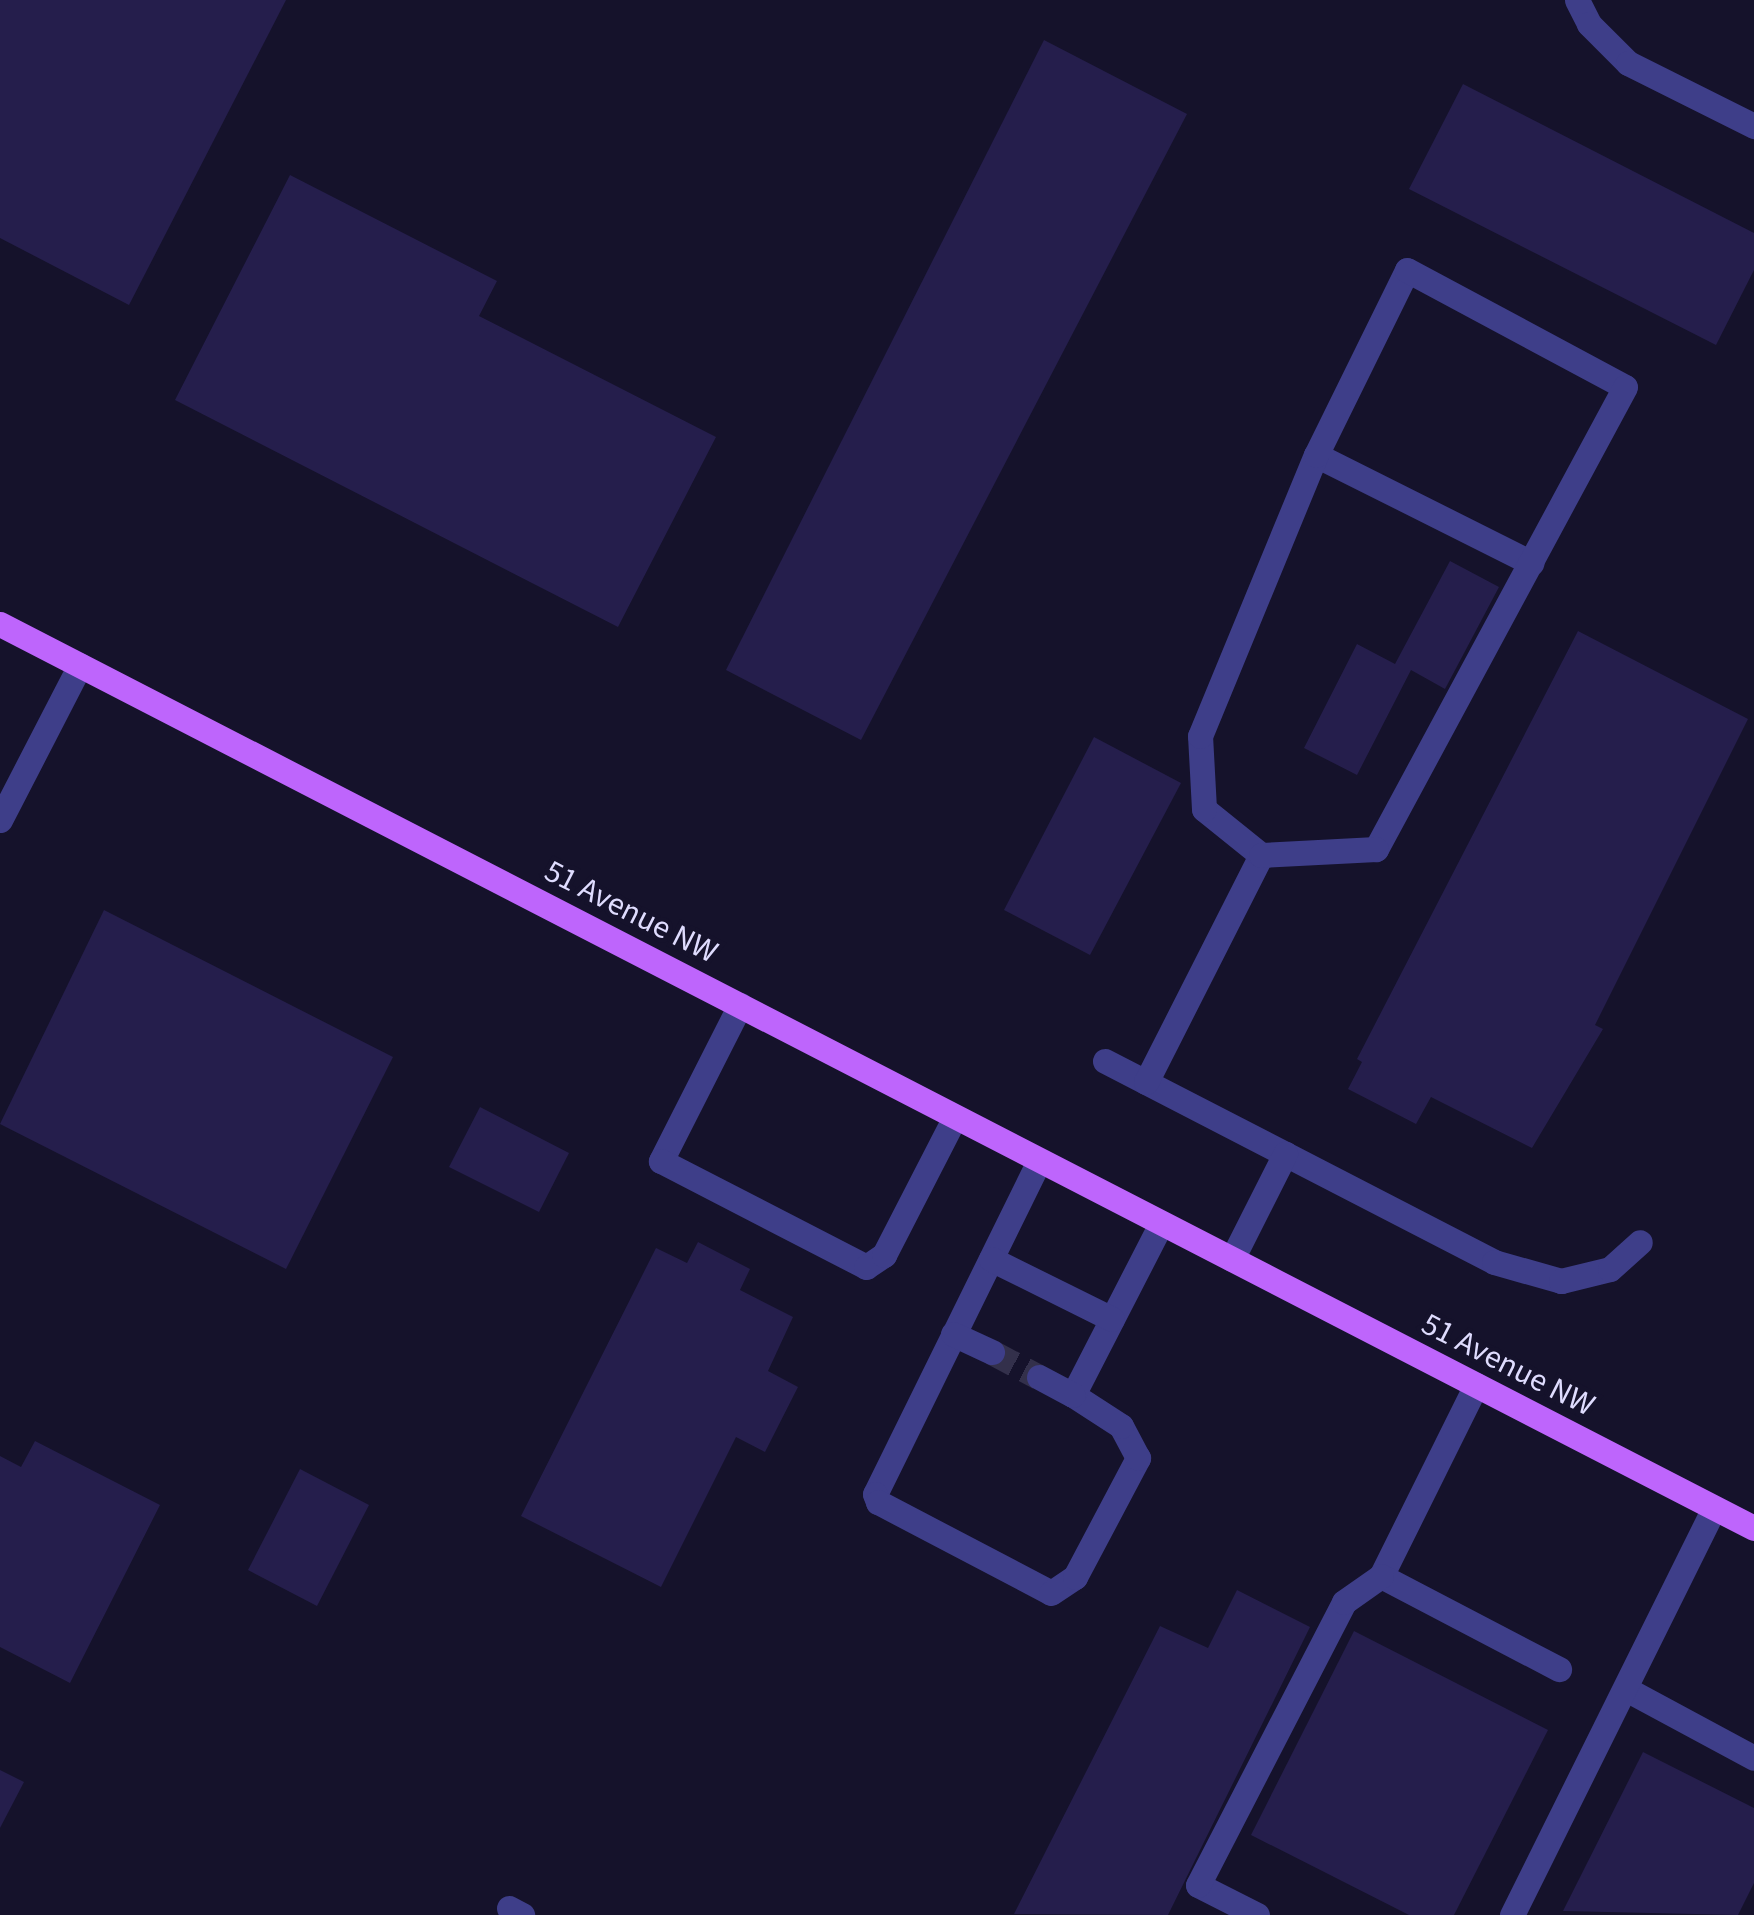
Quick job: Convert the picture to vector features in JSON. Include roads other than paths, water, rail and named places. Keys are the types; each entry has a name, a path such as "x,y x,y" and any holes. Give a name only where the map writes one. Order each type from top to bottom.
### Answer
{"main road":[{"name":"51 Avenue NW","path":"0,624 1754,1528"}],"street":[{"path":"1577,2 1628,63 1754,126"},
{"path":"1407,270 1625,387 1376,849 1261,855 1204,809 1200,736 1316,456 1407,270"},
{"path":"1316,456 1532,562"},
{"path":"0,820 6,791 80,664"},
{"path":"1146,1082 1261,855"},
{"path":"740,1005 661,1161 832,1250 866,1267 877,1264 956,1117"},
{"path":"1105,1061 1494,1262 1561,1281 1610,1270 1640,1242"},
{"path":"1232,1259 1285,1154"},
{"path":"1039,1378 1121,1426 1138,1458 1075,1578 1051,1593 878,1502 876,1494 1040,1161"},
{"path":"1073,1396 1161,1224"},
{"path":"991,1259 1112,1319"},
{"path":"953,1334 992,1352"},
{"path":"1257,1915 1198,1885 1344,1602 1381,1576 1476,1385"},
{"path":"1512,1915 1714,1508"},
{"path":"1381,1576 1559,1669"},
{"path":"1626,1689 1754,1758"}],"tunnel":[{"path":"992,1352 1039,1377"}]}
